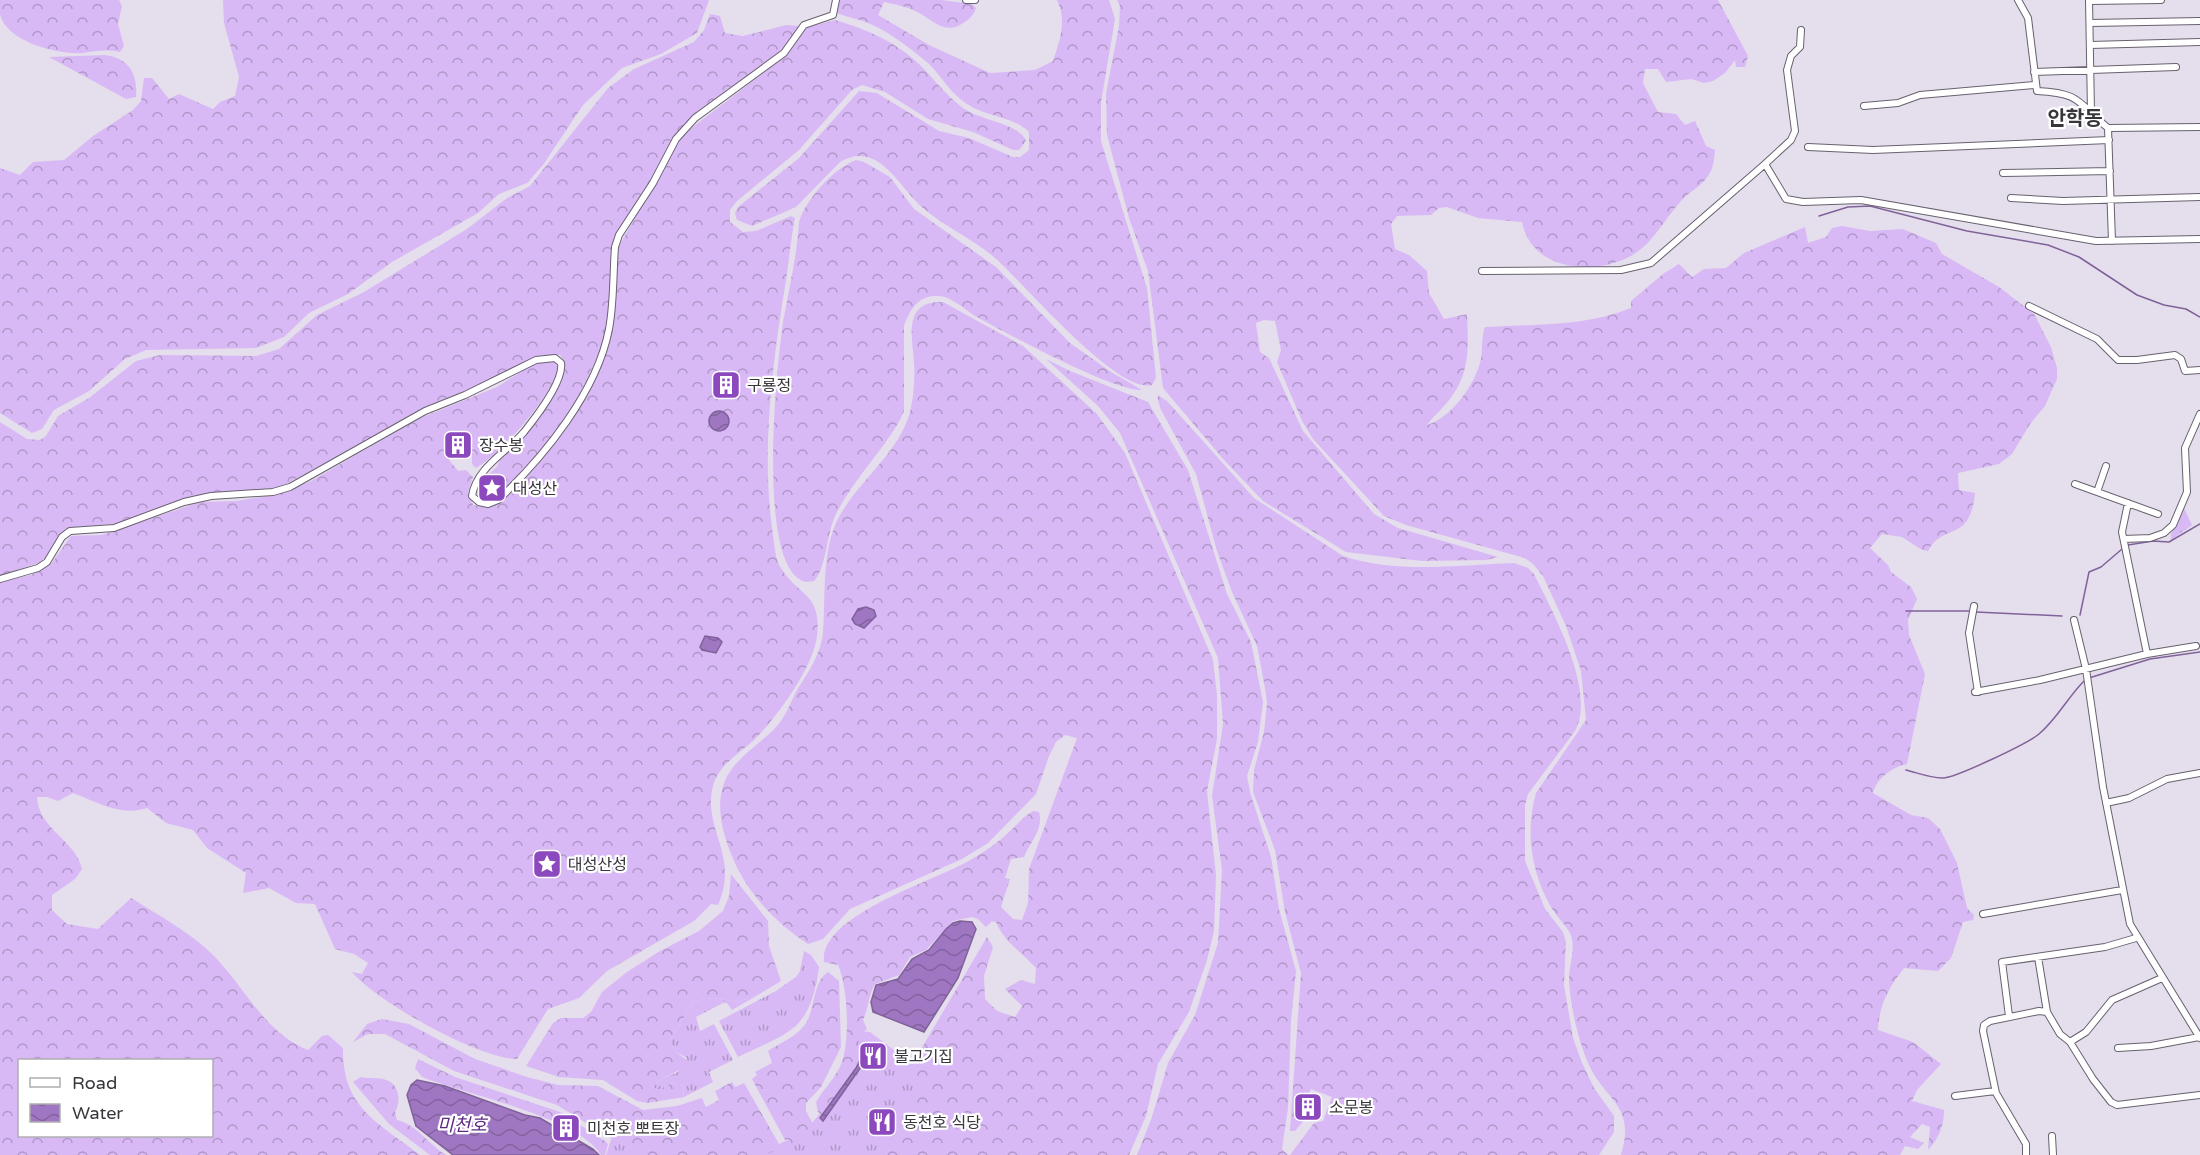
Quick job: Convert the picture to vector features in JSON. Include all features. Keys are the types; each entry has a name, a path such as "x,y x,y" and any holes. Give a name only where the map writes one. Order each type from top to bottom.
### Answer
{"street":[{"path":"0,579 38,568 47,562 62,537 70,531 114,528 184,502 210,496 273,492 290,487 425,411 465,395 536,360 555,358 561,363 562,369 556,386 523,433 501,452 473,484 472,496 479,502 488,504 498,500 557,436 590,380 605,347 610,326 615,247 619,235 652,183 675,139 695,118 784,52 804,25 833,15 836,0"},
{"path":"966,0 975,0"},
{"path":"2018,0 2028,18 2037,91 2064,92 2074,96 2108,128 2112,241"},
{"path":"2091,112 2089,1 2161,0"},
{"path":"2090,23 2200,21"},
{"path":"1482,271 1622,270 1651,262 1791,140 1795,131 1787,70 1791,56 1800,47 1801,30"},
{"path":"2090,45 2200,42"},
{"path":"2034,72 2176,67"},
{"path":"1864,106 1898,103 1920,95 2035,85"},
{"path":"2108,128 2200,127"},
{"path":"1808,147 1873,150 2109,140"},
{"path":"1765,164 1779,190 1786,199 1793,201 1861,200 2065,237 2112,241 2200,239"},
{"path":"2003,173 2110,171"},
{"path":"2011,198 2111,200 2200,197"},
{"path":"2029,306 2097,339 2118,360 2175,355 2181,359 2185,371 2200,370"},
{"path":"2124,539 2150,538 2164,533 2173,525 2187,492 2185,448 2200,414"},
{"path":"2097,492 2106,466"},
{"path":"2075,484 2158,514"},
{"path":"2128,503 2122,526 2147,654"},
{"path":"1974,606 1970,634 1976,692 2147,654 2196,646"},
{"path":"2074,620 2086,669 2106,803 2130,924 2136,938 2200,1038 2151,1046 2118,1048"},
{"path":"2106,803 2130,798 2167,779 2200,773"},
{"path":"1983,914 2122,890"},
{"path":"2009,1016 2002,962 2104,947 2136,938"},
{"path":"2038,957 2047,1012 2060,1034 2070,1042 2092,1079 2111,1102 2117,1105 2200,1095"},
{"path":"2070,1042 2086,1032 2112,1000 2162,978"},
{"path":"2026,1155 2026,1144 1995,1091 1983,1028 1990,1021 2009,1016 2039,1011 2047,1012"},
{"path":"1955,1096 1995,1091"},
{"path":"2052,1136 2053,1155"}],"green space":[{"path":"0,0 119,0 122,6 118,24 124,46 120,52 106,50 73,53 35,45 12,32 4,24 0,14"},
{"path":"223,0 709,0 697,33 661,54 622,68 583,105 543,165 527,183 499,194 478,213 392,262 348,294 309,313 284,337 256,348 146,350 125,359 89,391 54,410 42,429 32,433 0,413 0,168 20,175 33,162 64,160 93,136 133,110 141,101 144,78 152,78 169,99 179,94 213,109 220,102 235,96 239,77 224,23"},
{"path":"839,0 941,0 972,4 976,8 968,20 960,25 947,28 913,10 884,2 878,15 929,45 990,73 1035,70 1053,61 1062,23 1057,0 1109,0 1115,19 1101,102 1101,141 1147,288 1156,378 1152,385 1136,383 1116,372 1094,355 995,258 923,208 877,161 866,157 854,157 840,162 796,207 752,226 737,220 735,213 738,207 799,158 859,91 877,93 939,131 969,138 1013,157 1020,157 1029,150 1029,132 1023,127 982,112 961,100 929,64 900,41 868,23 837,13"},
{"path":"1117,0 1718,0 1748,56 1745,67 1736,67 1735,60 1725,73 1713,81 1704,83 1691,79 1666,82 1658,69 1645,69 1643,83 1658,112 1676,114 1685,125 1695,121 1706,146 1715,150 1713,166 1708,177 1680,202 1640,250 1616,262 1582,267 1551,260 1538,251 1528,238 1522,222 1478,218 1447,207 1439,208 1431,215 1397,216 1391,224 1395,249 1409,255 1427,271 1429,293 1444,319 1467,314 1467,356 1462,376 1449,400 1427,425 1445,415 1461,399 1474,379 1481,359 1485,327 1559,324 1613,314 1631,308 1631,301 1663,274 1679,264 1692,277 1704,269 1726,268 1744,253 1805,227 1808,243 1826,237 1832,228 1842,226 1870,231 1903,229 1936,243 1942,254 1999,287 2034,314 2051,347 2057,368 2057,379 2045,406 2030,424 2012,454 1999,464 1958,473 1959,490 1975,493 1968,520 1934,542 1928,551 1922,550 1902,537 1882,534 1870,548 1888,565 1891,572 1911,587 1917,599 1908,620 1909,635 1925,674 1907,764 1886,774 1873,793 1911,815 1928,818 1940,829 1957,863 1967,908 1974,915 1973,920 1963,922 1951,958 1938,971 1904,968 1889,989 1880,1012 1878,1030 1913,1042 1941,1064 1917,1090 1912,1101 1944,1110 1940,1132 1928,1150 1930,1127 1922,1124 1910,1137 1924,1143 1918,1149 1905,1146 1900,1155 1621,1155 1625,1124 1621,1112 1593,1072 1586,1058 1575,1021 1569,982 1572,939 1544,894 1532,851 1531,822 1536,793 1586,720 1581,671 1566,626 1543,576 1525,558 1406,525 1384,516 1313,439 1302,421 1277,362 1281,350 1275,321 1264,320 1256,323 1260,352 1269,358 1303,431 1374,514 1398,528 1498,557 1486,560 1422,561 1346,552 1263,501 1224,460 1163,388 1148,271 1129,218 1107,135 1106,93 1119,26 1120,6"},
{"path":"710,14 720,16 725,33 743,36 786,25 799,26 788,44 704,107 688,122 665,156 617,234 607,324 602,346 587,379 570,413 556,434 500,494 492,500 479,499 475,492 478,483 497,467 501,456 525,435 561,383 565,363 560,355 543,355 432,404 281,487 193,497 114,524 69,528 61,534 50,555 38,563 0,576 0,422 27,439 40,440 46,436 58,416 89,398 136,361 160,355 256,356 279,349 317,315 364,292 467,229 507,198 530,186 608,88 634,69 694,42 704,30"},
{"path":"835,20 860,28 883,38 904,52 963,108 1016,130 1026,141 1019,150 1013,150 973,132 928,119 885,92 862,85 852,90 799,150 737,201 730,210 730,222 743,232 756,231 791,216 795,218 772,378 768,476 770,509 778,562 788,577 812,603 818,622 817,636 809,663 793,691 754,740 725,765 713,786 712,816 725,871 724,887 718,905 711,904 694,921 607,971 579,998 548,1009 517,1059 479,1050 430,1027 383,998 352,972 362,974 368,963 354,954 335,949 315,904 296,903 269,888 243,893 246,873 207,848 193,830 166,823 147,808 118,810 73,793 58,801 47,797 37,797 44,818 73,850 82,869 75,879 52,895 52,910 67,924 98,929 131,898 183,930 211,953 278,1032 308,1050 322,1036 328,1035 343,1048 344,1068 356,1100 365,1112 420,1155 0,1155 0,582 31,575 51,564 71,536 102,535 200,502 237,501 279,494 311,481 418,419 497,387 538,361 555,362 558,368 547,393 512,437 486,461 476,468 472,464 472,445 462,433 445,445 446,456 458,471 466,470 473,477 468,492 473,505 489,508 511,493 569,425 593,380 608,348 612,329 619,246 681,136 783,58 805,28"},
{"path":"105,55 120,60 130,68 135,81 136,97 126,99 49,57"},
{"path":"856,160 890,177 914,209 996,267 1070,343 1111,372 1142,390 1108,382 1059,360 1009,335 949,299 939,296 926,297 909,314 904,326 904,411 842,503 832,523 824,560 818,575 814,581 806,582 790,569 780,543 775,506 774,420 780,345 795,260 799,222 808,204 822,186 838,170"},
{"path":"943,302 1023,346 1097,414 1125,453 1213,660 1217,695 1217,739 1207,791 1216,876 1214,931 1207,960 1189,1012 1158,1064 1146,1116 1129,1155 884,1155 915,1106 916,1083 910,1068 987,937 993,947 984,976 985,999 997,1011 1015,1017 1022,1006 1005,989 1021,980 1035,984 1036,968 1008,941 996,922 992,921 986,927 978,919 972,917 953,921 926,950 910,957 899,975 875,984 863,1020 867,1029 858,1036 853,1054 859,1061 856,1067 822,1115 818,1112 816,1102 842,1062 846,1040 847,1013 844,986 838,965 824,962 828,945 840,929 860,914 884,900 972,859 1000,840 1033,811 1039,812 1038,830 1024,857 1011,859 1005,878 1010,879 1001,907 1013,919 1022,920 1028,903 1029,869 1077,738 1065,735 1056,742 1036,794 988,843 962,859 850,909 823,939 808,944 763,906 745,882 724,834 720,810 727,776 734,766 780,722 816,657 823,633 825,574 833,530 847,504 888,453 905,427 913,393 912,331 916,313 921,307 930,303"},
{"path":"1046,359 1148,402 1188,470 1227,594 1251,642 1263,702 1258,742 1247,776 1271,857 1279,909 1296,971 1291,1021 1288,1108 1282,1149 1288,1155 1137,1155 1152,1117 1168,1063 1195,1015 1218,943 1222,870 1212,796 1223,724 1218,658 1120,433 1098,406"},
{"path":"1157,395 1167,401 1254,498 1343,556 1363,562 1406,567 1514,563 1528,568 1534,574 1570,651 1580,695 1580,714 1575,731 1528,794 1525,805 1525,861 1545,909 1563,932 1566,942 1564,985 1573,1038 1594,1088 1614,1116 1614,1132 1599,1155 1290,1155 1314,1123 1323,1121 1332,1097 1311,1089 1300,1111 1306,1118 1295,1131 1290,1131 1301,973 1285,912 1275,850 1253,792 1254,770 1264,732 1267,703 1265,688 1257,646 1232,592 1217,551 1196,474 1160,408"},
{"path":"2184,508 2192,525 2171,540 2171,534"},
{"path":"731,874 768,921 769,946 781,981 758,995 737,1002 713,998 694,1001 669,1041 676,1052 692,1064 663,1078 652,1087 658,1090 672,1083 683,1086 684,1097 648,1103 637,1101 603,1080 559,1077 526,1066 553,1023 561,1018 583,1018 591,1012 602,992 627,972 660,951 699,931 723,911 729,896"},
{"path":"804,951 811,955 819,967 810,1005 803,1018 783,1035 738,1057 719,1021 776,991 796,977 800,971"},
{"path":"828,972 839,981 841,1047 821,1087 806,1103 806,1111 814,1126 791,1144 788,1139 785,1140 752,1079 757,1075 755,1072 772,1063 768,1051 803,1028 809,1017 819,982"},
{"path":"758,995 732,1010 727,1003 723,1003 696,1017 700,1031 714,1024 733,1060 709,1072 713,1082 684,1097 683,1086 672,1083 658,1090 652,1087 663,1078 678,1072 687,1058 676,1052 669,1041 694,1001 713,998 737,1002"},
{"path":"382,1019 409,1024 475,1059 527,1077 558,1085 598,1086 643,1110 677,1106 702,1098 706,1107 719,1100 715,1091 732,1082 735,1087 744,1083 779,1144 776,1146 778,1149 765,1155 649,1155 622,1145 557,1105 454,1071 385,1034 368,1034 353,1042 367,1024"},
{"path":"858,1031 870,1032 915,1066 920,1085 917,1107 891,1155 758,1155 802,1131 816,1118 838,1082"},
{"path":"418,1059 455,1077 560,1112 605,1141 608,1144 605,1155 601,1155 589,1141 570,1129 546,1118 422,1077 415,1068"},
{"path":"361,1077 391,1082 398,1094 395,1112 397,1120 417,1130 446,1155 430,1155 389,1124 353,1082"},
{"path":"612,1137 654,1155 606,1155"}],"water":[{"path":"719,411 726,414 729,421 726,428 719,431 712,428 709,421 712,414"},
{"path":"866,607 874,610 876,616 864,628 855,624 852,619 858,609"},
{"path":"705,636 718,638 722,642 716,653 702,650 700,647"},
{"path":"960,921 972,922 976,929 958,978 924,1032 873,1012 871,1002 876,985 898,979 912,959 929,950 946,929"},
{"path":"866,1047 868,1048 861,1067 823,1121 820,1118 856,1068"},
{"name":"미천호","path":"417,1080 445,1086 525,1115 540,1118 593,1149 599,1155 453,1155 416,1126 407,1095 411,1085"}],"waterway":[{"path":"1819,216 1848,207 1870,206 1967,231 2048,245 2079,257 2137,295 2164,305 2186,309 2200,317"},
{"path":"2128,545 2153,541 2169,542 2200,524"},
{"path":"2080,615 2089,572 2101,567 2122,549"},
{"path":"1906,611 1971,611"},
{"path":"1976,612 2062,616"},
{"path":"2089,678 2150,659 2200,652"},
{"path":"1906,770 1933,777 1949,777 2007,752 2039,734 2084,681"}],"place":[{"name":"구룡정","path":"726,385"},
{"name":"장수봉","path":"458,445"},
{"name":"대성산","path":"492,488"},
{"name":"대성산성","path":"547,864"},
{"name":"불고기집","path":"873,1056"},
{"name":"소문봉","path":"1308,1107"},
{"name":"동천호 식당","path":"882,1122"},
{"name":"미천호 뽀트장","path":"566,1128"}],"district":[{"name":"안학동","path":"2075,118"}]}
